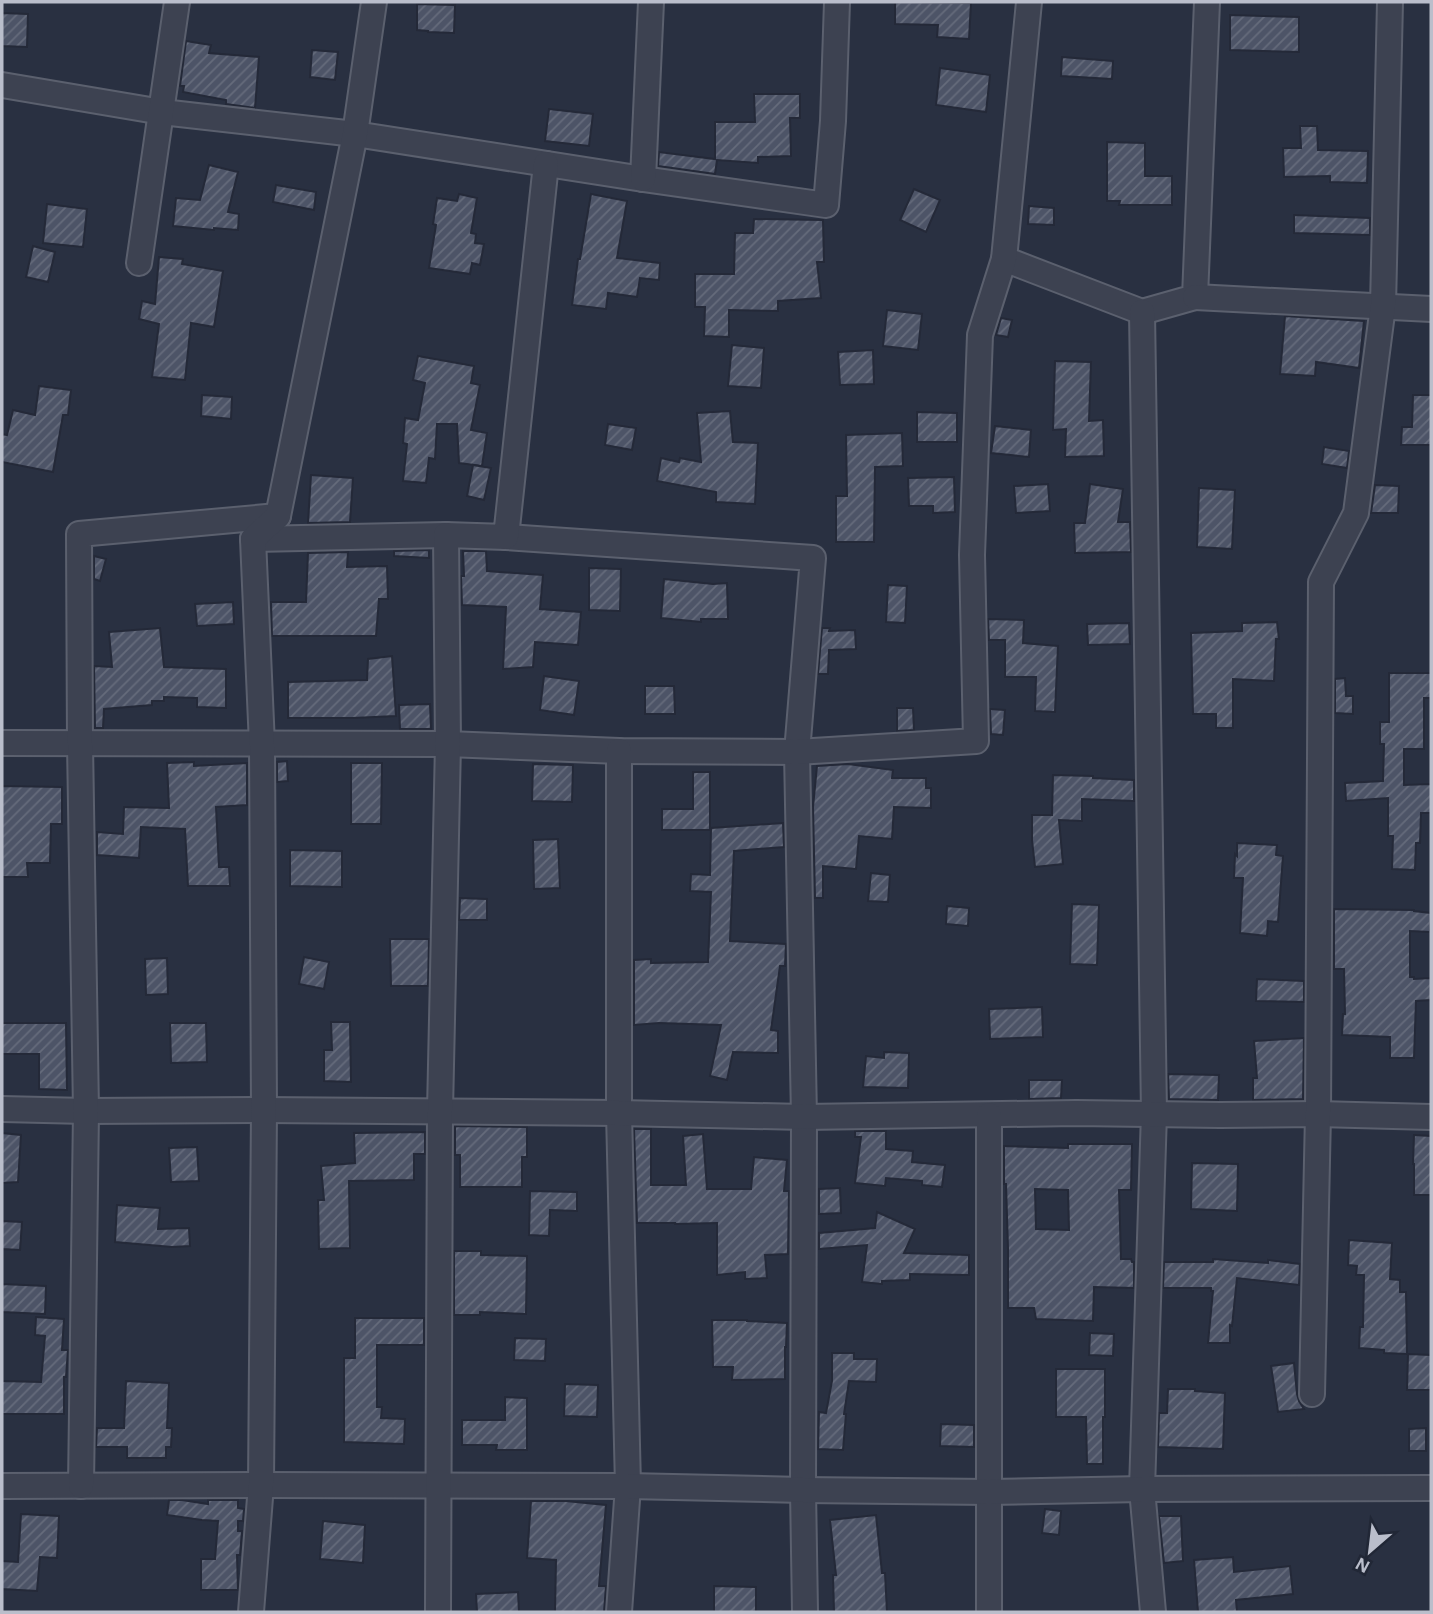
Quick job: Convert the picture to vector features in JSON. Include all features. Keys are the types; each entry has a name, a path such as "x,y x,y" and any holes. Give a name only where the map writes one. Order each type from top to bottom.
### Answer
{"street":[{"path":"139,263 177,2"},
{"path":"253,538 278,516 355,134 374,2"},
{"path":"643,179 651,2"},
{"path":"2,85 162,112 355,134 826,205 833,121 836,2"},
{"path":"2,743 448,744 619,751 797,752 976,741 972,555 980,335 1004,259 1029,2"},
{"path":"1195,297 1207,2"},
{"path":"1312,1394 1318,1114 1321,582 1356,513 1383,306 1390,2"},
{"path":"506,537 547,164"},
{"path":"1004,259 1142,312 1195,297 1431,309"},
{"path":"1142,312 1154,1113 1143,1489 1153,1612"},
{"path":"81,1486 86,1111 79,534 278,516"},
{"path":"253,538 446,535 506,537 813,558 797,752 804,1117 805,1612"},
{"path":"438,1612 440,1111 448,744 446,535"},
{"path":"251,1612 261,1485 264,1110 262,745 253,538"},
{"path":"619,751 618,1113 628,1486 619,1612"},
{"path":"2,1109 440,1111 804,1117 1154,1113 1431,1117"},
{"path":"989,1115 989,1612"},
{"path":"2,1486 628,1486 989,1492 1431,1488"}],"building":[{"path":"895,2 971,3 969,39 937,37 938,25 895,24"},
{"path":"417,4 455,5 454,33 417,30"},
{"path":"2,13 28,14 27,47 2,46"},
{"path":"1230,15 1299,17 1299,52 1230,50"},
{"path":"186,41 211,45 209,53 259,57 255,108 226,104 226,100 183,92 184,86 180,86"},
{"path":"312,50 338,52 335,80 310,77"},
{"path":"1062,57 1113,61 1112,79 1061,76"},
{"path":"940,68 990,75 986,112 936,105"},
{"path":"754,94 800,94 800,118 790,118 791,156 758,157 758,163 717,160 715,174 658,166 659,152 715,159 715,122 755,122"},
{"path":"549,109 593,114 589,146 545,141"},
{"path":"1300,126 1317,126 1318,150 1368,151 1367,183 1330,182 1330,176 1284,177 1283,148 1301,148"},
{"path":"1107,142 1145,143 1145,176 1172,176 1172,205 1119,205 1120,201 1107,201"},
{"path":"209,165 238,172 228,212 239,214 238,230 173,226 176,198 200,200"},
{"path":"276,185 316,192 314,210 273,202"},
{"path":"914,189 940,200 926,232 900,220"},
{"path":"459,194 477,198 471,233 476,234 475,243 484,244 480,265 472,263 470,274 429,268 437,198 457,201"},
{"path":"591,194 627,201 617,258 660,263 659,280 640,278 637,297 608,293 606,309 572,305"},
{"path":"47,204 87,209 83,247 43,243"},
{"path":"1029,206 1054,208 1054,225 1028,224"},
{"path":"1294,215 1370,218 1370,235 1294,233"},
{"path":"754,219 823,220 824,262 817,262 821,298 778,301 778,311 729,310 729,337 704,336 705,307 695,307 695,274 734,274 735,233 753,233"},
{"path":"33,246 55,252 48,282 26,277"},
{"path":"159,257 183,259 182,264 223,271 214,327 191,323 185,380 152,377 159,324 139,319 142,301 155,304"},
{"path":"887,310 922,314 918,350 883,346"},
{"path":"1285,316 1364,321 1359,368 1316,362 1315,376 1280,374"},
{"path":"1001,318 1012,320 1008,337 996,335"},
{"path":"732,345 764,348 761,388 728,386"},
{"path":"873,350 874,384 840,385 838,352"},
{"path":"418,356 474,366 471,383 480,385 471,430 487,433 482,466 459,463 457,424 437,424 435,459 429,458 426,483 403,481 407,444 403,443 405,418 418,420 425,383 413,380"},
{"path":"1055,361 1091,362 1089,421 1103,420 1104,456 1065,457 1066,429 1053,430"},
{"path":"39,386 71,390 68,415 63,415 53,472 2,462 2,434 7,435 13,410 35,415"},
{"path":"202,395 232,397 231,419 201,416"},
{"path":"1413,395 1431,395 1431,445 1401,445 1402,427 1412,427"},
{"path":"730,411 733,442 758,443 755,504 716,502 716,492 657,481 661,458 679,462 680,458 701,462 697,413"},
{"path":"917,412 957,413 957,442 917,442"},
{"path":"608,424 636,428 632,450 605,445"},
{"path":"995,426 1031,430 1029,457 991,453"},
{"path":"902,433 903,466 875,467 874,542 836,542 836,496 847,496 846,435"},
{"path":"1324,447 1349,451 1347,468 1322,464"},
{"path":"473,465 491,468 484,500 467,496"},
{"path":"311,475 353,478 350,522 308,523"},
{"path":"954,477 955,512 933,513 933,506 909,506 908,478"},
{"path":"1048,484 1050,511 1016,513 1014,486"},
{"path":"1090,484 1123,489 1118,522 1130,522 1131,552 1075,553 1074,523 1085,523"},
{"path":"1375,485 1399,486 1398,513 1371,513"},
{"path":"1199,488 1235,490 1232,549 1197,547"},
{"path":"429,550 429,558 394,556 394,551"},
{"path":"463,551 486,551 487,571 543,575 540,609 581,612 578,645 535,642 533,667 503,669 506,607 462,605"},
{"path":"348,552 347,567 387,566 388,599 379,599 376,636 272,636 271,602 306,602 308,553"},
{"path":"94,556 106,559 100,581 94,579"},
{"path":"589,568 621,569 620,611 589,610"},
{"path":"664,579 727,583 728,619 701,619 701,622 661,618"},
{"path":"888,585 907,586 905,623 886,622"},
{"path":"233,602 234,624 197,626 195,604"},
{"path":"988,619 1024,620 1023,643 1058,646 1055,712 1035,711 1036,677 1005,677 1005,640 989,640"},
{"path":"1277,622 1279,639 1276,639 1274,681 1233,679 1233,728 1216,728 1216,714 1193,714 1191,633 1242,631 1242,623"},
{"path":"1129,623 1130,644 1088,645 1087,624"},
{"path":"160,628 164,667 226,669 226,708 197,707 197,698 164,697 164,701 152,701 152,705 104,709 103,728 95,728 94,666 112,667 109,632"},
{"path":"822,628 830,628 829,631 855,630 856,649 829,650 828,674 818,674"},
{"path":"392,656 396,716 288,718 288,682 367,680 368,659"},
{"path":"1389,673 1431,673 1431,698 1424,698 1424,749 1404,749 1404,785 1431,784 1431,813 1421,813 1420,843 1416,843 1415,870 1392,869 1393,836 1388,836 1388,798 1346,801 1345,783 1383,781 1384,744 1380,744 1380,722 1389,722"},
{"path":"544,676 579,681 574,715 540,710"},
{"path":"1345,678 1346,696 1353,696 1353,714 1335,713 1335,679"},
{"path":"645,686 674,686 675,714 645,714"},
{"path":"430,704 431,729 400,729 399,705"},
{"path":"897,708 913,708 914,730 897,731"},
{"path":"990,709 1005,710 1003,735 991,734"},
{"path":"287,761 288,781 277,782 277,762"},
{"path":"194,762 194,766 247,763 247,805 216,807 219,867 229,867 230,886 188,886 185,829 141,827 139,858 97,855 97,832 123,834 124,807 169,808 167,763"},
{"path":"351,763 382,763 381,824 351,824"},
{"path":"533,764 573,765 572,802 532,801"},
{"path":"848,764 893,770 892,778 926,778 926,788 931,788 931,808 894,807 892,839 859,836 856,869 823,866 823,898 815,898 813,807 817,766"},
{"path":"693,772 710,772 710,830 662,830 662,809 693,809"},
{"path":"1053,775 1134,780 1134,801 1082,799 1082,821 1059,820 1063,864 1035,867 1032,815 1052,815"},
{"path":"2,786 62,787 62,824 51,824 50,863 27,863 28,877 2,877"},
{"path":"783,823 784,847 734,851 730,941 786,944 785,966 780,966 771,1030 778,1031 778,1053 733,1052 727,1080 710,1076 721,1025 634,1025 634,960 651,959 651,963 708,962 711,892 690,891 691,874 710,875 711,828"},
{"path":"558,839 560,888 534,889 533,840"},
{"path":"1237,843 1277,845 1276,855 1283,856 1278,922 1268,921 1267,936 1240,933 1243,878 1234,878"},
{"path":"290,850 342,851 342,887 290,886"},
{"path":"871,873 890,875 888,902 868,901"},
{"path":"460,898 487,899 487,920 459,920"},
{"path":"1072,904 1099,905 1097,965 1070,964"},
{"path":"947,906 969,908 968,926 946,924"},
{"path":"1334,909 1414,910 1431,913 1430,932 1410,931 1410,977 1431,978 1431,1000 1416,1001 1414,1058 1390,1058 1390,1037 1342,1035 1345,1014 1344,969 1334,969"},
{"path":"390,939 429,939 428,986 391,986"},
{"path":"304,957 329,962 324,989 299,984"},
{"path":"167,958 168,994 146,995 145,959"},
{"path":"1257,979 1304,981 1304,1002 1256,1001"},
{"path":"1042,1007 1043,1037 990,1039 989,1009"},
{"path":"331,1022 350,1022 351,1082 324,1081 324,1050 332,1050"},
{"path":"2,1023 66,1023 67,1090 39,1089 39,1054 2,1054"},
{"path":"170,1023 206,1023 207,1062 171,1063"},
{"path":"1304,1038 1303,1099 1253,1100 1253,1078 1257,1078 1254,1041"},
{"path":"884,1052 909,1053 908,1088 863,1087 866,1056 884,1058"},
{"path":"1168,1074 1219,1075 1218,1100 1169,1099"},
{"path":"1029,1080 1062,1080 1061,1098 1029,1099"},
{"path":"455,1126 527,1127 527,1157 522,1157 522,1187 460,1187 460,1155 455,1155"},
{"path":"634,1129 651,1129 651,1185 686,1185 683,1136 703,1134 707,1189 751,1189 754,1157 787,1160 784,1191 789,1191 788,1254 765,1255 767,1278 745,1279 745,1272 717,1275 717,1223 637,1223"},
{"path":"855,1131 886,1131 886,1149 913,1151 912,1162 945,1165 942,1187 922,1185 922,1181 886,1178 885,1186 855,1183 861,1137 855,1137"},
{"path":"425,1132 425,1154 414,1154 414,1180 349,1181 350,1248 319,1249 318,1200 324,1200 321,1166 355,1163 354,1133"},
{"path":"2,1133 21,1135 18,1182 2,1183"},
{"path":"1414,1135 1431,1136 1431,1195 1414,1195"},
{"path":"1068,1144 1132,1144 1131,1190 1119,1190 1121,1259 1131,1259 1134,1262 1134,1288 1094,1287 1093,1321 1036,1319 1034,1308 1008,1308 1004,1146 1068,1148","holes":["1035,1189 1068,1190 1069,1230 1036,1229"]},
{"path":"197,1147 199,1181 171,1182 169,1148"},
{"path":"1192,1163 1238,1164 1237,1211 1191,1209"},
{"path":"840,1188 841,1213 819,1214 819,1189"},
{"path":"530,1191 577,1192 577,1211 550,1210 549,1236 529,1235"},
{"path":"117,1205 160,1208 158,1229 189,1228 190,1246 115,1242"},
{"path":"877,1212 915,1229 904,1253 969,1255 969,1275 910,1274 910,1280 882,1281 882,1284 862,1282 867,1245 819,1249 819,1233 875,1228"},
{"path":"2,1221 22,1222 20,1250 2,1249"},
{"path":"1349,1240 1392,1243 1390,1279 1400,1280 1400,1292 1406,1292 1407,1354 1359,1348 1360,1327 1363,1327 1364,1275 1356,1275 1357,1266 1348,1265"},
{"path":"454,1251 481,1251 481,1255 527,1256 526,1314 480,1312 480,1315 454,1315"},
{"path":"1213,1259 1268,1263 1268,1260 1300,1264 1299,1285 1237,1278 1230,1343 1208,1343 1213,1291 1211,1288 1163,1288 1164,1262 1213,1262"},
{"path":"2,1284 46,1286 45,1314 2,1312"},
{"path":"36,1317 64,1319 62,1350 68,1350 64,1377 64,1414 2,1414 2,1381 41,1382 45,1336 35,1335"},
{"path":"355,1318 424,1318 424,1345 377,1345 377,1407 382,1407 381,1418 405,1419 404,1444 344,1442 344,1358 355,1358"},
{"path":"712,1320 787,1323 785,1379 732,1380 733,1367 713,1367"},
{"path":"1090,1333 1114,1334 1113,1356 1089,1355"},
{"path":"515,1338 546,1339 545,1361 514,1360"},
{"path":"832,1353 854,1353 854,1359 877,1359 876,1382 849,1381 844,1414 843,1450 818,1449 819,1412 826,1413 832,1381"},
{"path":"1408,1354 1431,1355 1431,1390 1407,1390"},
{"path":"1294,1363 1297,1394 1304,1409 1278,1412 1271,1366"},
{"path":"1056,1369 1105,1369 1103,1464 1087,1464 1086,1417 1056,1417"},
{"path":"126,1381 169,1383 167,1428 172,1428 171,1447 166,1447 166,1458 127,1458 127,1447 96,1447 97,1428 124,1428"},
{"path":"565,1384 598,1385 597,1417 564,1416"},
{"path":"1168,1389 1225,1393 1223,1449 1158,1447 1159,1413 1167,1413"},
{"path":"505,1397 527,1398 527,1450 496,1450 497,1445 462,1445 462,1420 505,1420"},
{"path":"941,1424 974,1425 974,1447 940,1446"},
{"path":"1426,1428 1426,1451 1409,1451 1409,1429"},
{"path":"169,1500 208,1504 208,1500 238,1500 238,1508 244,1509 243,1521 238,1521 238,1531 242,1531 240,1555 237,1555 238,1590 201,1590 201,1559 215,1559 218,1521 167,1515"},
{"path":"531,1501 606,1505 599,1586 606,1586 604,1612 555,1612 556,1560 527,1558"},
{"path":"1045,1509 1061,1511 1059,1535 1042,1533"},
{"path":"21,1514 59,1516 57,1558 40,1557 37,1591 2,1589 2,1561 18,1562"},
{"path":"876,1515 882,1573 885,1573 887,1612 834,1612 833,1575 836,1575 830,1520"},
{"path":"1159,1516 1181,1516 1183,1561 1164,1563"},
{"path":"323,1521 365,1525 363,1563 320,1559"},
{"path":"1233,1557 1234,1572 1290,1566 1293,1594 1236,1600 1237,1612 1198,1612 1194,1560"},
{"path":"714,1586 756,1587 756,1612 714,1612"},
{"path":"518,1592 519,1612 477,1612 476,1594"}]}
